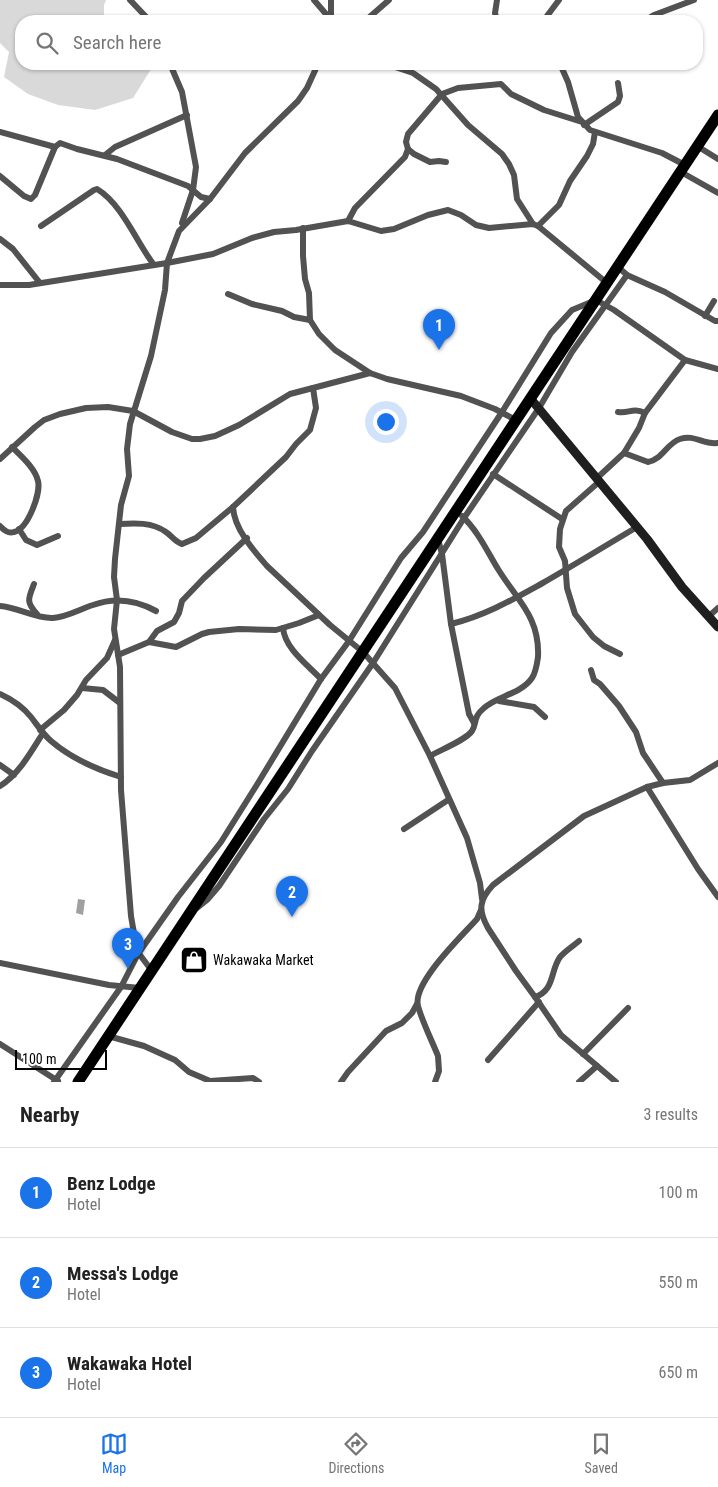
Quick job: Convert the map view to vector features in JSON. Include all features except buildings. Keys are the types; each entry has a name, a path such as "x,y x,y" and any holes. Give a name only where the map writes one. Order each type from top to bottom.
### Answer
{"highway":[{"path":"78,1082 438,539 460,514 530,398 718,115"}],"street":[{"path":"130,0 144,15"},
{"path":"314,0 327,15"},
{"path":"331,0 332,15"},
{"path":"371,15 388,0"},
{"path":"496,15 497,0"},
{"path":"548,15 559,0"},
{"path":"654,15 694,0"},
{"path":"152,971 138,954 131,916 121,777 120,667 115,639 116,600 114,577 121,505 129,476 127,438 133,411 151,356 165,290 168,263 186,215 193,190 196,167 182,92 173,70"},
{"path":"179,231 210,199 245,153 298,101 307,88 315,70"},
{"path":"404,70 413,73 442,94 468,125 502,154 514,175 518,199 535,225 607,283"},
{"path":"563,70 575,108 583,123 590,130 656,151 718,193"},
{"path":"446,162 426,161 408,149 406,142 408,134 442,94 458,88 500,84 511,94 539,108 583,123 618,102 620,96 618,83"},
{"path":"105,155 115,147 187,115"},
{"path":"0,132 55,147"},
{"path":"0,285 40,283 168,263 213,254 252,238 274,232 348,221 381,231 394,229 428,215 448,210 461,215 476,225 488,228 535,225 560,205 570,181 593,144 595,132"},
{"path":"0,176 24,196 31,199 55,147 60,143 105,155 193,190 197,195 210,199"},
{"path":"698,146 718,159"},
{"path":"348,221 355,208 404,157 408,149"},
{"path":"41,226 97,189 109,200 132,228 154,265"},
{"path":"303,228 303,256 305,279 309,294 310,320 319,334 335,350 370,373 387,379 461,396 502,412 516,420"},
{"path":"0,239 40,283"},
{"path":"618,266 627,275 665,292 715,321 718,320"},
{"path":"188,915 207,900 219,886 264,819 288,789 373,663 442,554 460,514 494,474 538,408 572,352 627,275"},
{"path":"228,294 252,304 310,320"},
{"path":"0,1044 56,1081 120,987 138,954 178,897 221,842 321,679 348,641 401,558 423,532 502,412 551,333 572,310 596,300 685,360 718,369"},
{"path":"705,316 714,301"},
{"path":"620,654 604,646 593,637 575,614 567,588 567,569 559,548 562,519 566,511 624,452 639,428 645,413 685,360"},
{"path":"0,459 12,446 44,420 60,414 86,408 108,407 133,411 172,432 192,439 200,439 215,436 239,425 290,394 370,373"},
{"path":"119,524 146,524 157,527 182,544 196,538 233,507 286,457 310,430 316,408 313,388"},
{"path":"530,398 599,479 682,587 718,627"},
{"path":"618,412 637,409 645,413"},
{"path":"624,452 648,462 655,460 676,440 682,438 691,436 710,443 718,443"},
{"path":"0,526 7,532 14,532 19,529 25,523 36,498 38,484 32,469 12,446"},
{"path":"494,474 562,519"},
{"path":"233,507 235,519 247,538 259,556 278,578 348,641 363,652 395,688 430,756 470,847 480,883 482,899 481,910 477,918 427,975 412,1013 402,1023 386,1031 341,1082"},
{"path":"430,756 468,735 473,730 474,723 481,711 491,703 525,685 531,679 538,664 536,634 528,612 498,570 476,532 460,514"},
{"path":"451,624 482,615 567,569 637,527"},
{"path":"19,529 26,540 37,545 58,536"},
{"path":"118,655 149,642 158,632 174,622 182,601 247,538"},
{"path":"438,539 442,554 451,624 469,714 474,723"},
{"path":"34,584 28,597 28,603 38,615"},
{"path":"0,606 12,607 53,618 72,614 92,605 116,600 130,600 156,611"},
{"path":"708,617 718,608"},
{"path":"149,642 176,647 209,632 283,628 319,615"},
{"path":"283,628 283,635 291,648 321,679"},
{"path":"0,786 5,784 14,775 42,732 64,710 82,688 86,680 107,658 115,639"},
{"path":"591,670 594,680 600,684 619,706 636,732 643,753 663,782"},
{"path":"82,688 103,690 120,703"},
{"path":"0,694 16,703 30,715 52,742 83,763 121,777"},
{"path":"497,701 534,707 545,717"},
{"path":"482,899 493,885 584,816 646,787 663,782 690,780 718,763"},
{"path":"0,765 14,775"},
{"path":"646,787 718,897"},
{"path":"404,829 448,800"},
{"path":"481,910 488,928 561,1035 616,1082"},
{"path":"488,1060 537,999 546,992 559,958 579,941"},
{"path":"0,963 120,987 140,988"},
{"path":"417,1004 438,1056 439,1071 435,1082"},
{"path":"583,1054 628,1008"},
{"path":"108,1036 144,1046 175,1060 189,1072 210,1081 253,1078 259,1082"},
{"path":"579,1082 597,1066"}],"shaded area":[{"path":"0,0 106,0 104,15 15,15 15,70 150,70 133,98 95,110 58,105 28,94 4,77 9,52 0,43"},
{"path":"78,899 85,900 83,915 76,913"}],"place":[{"name":"Benz Lodge","path":"439,350"},
{"name":"Messa's Lodge","path":"292,917"},
{"name":"Wakawaka Market","path":"194,960"},
{"name":"Wakawaka Hotel","path":"128,969"}]}
